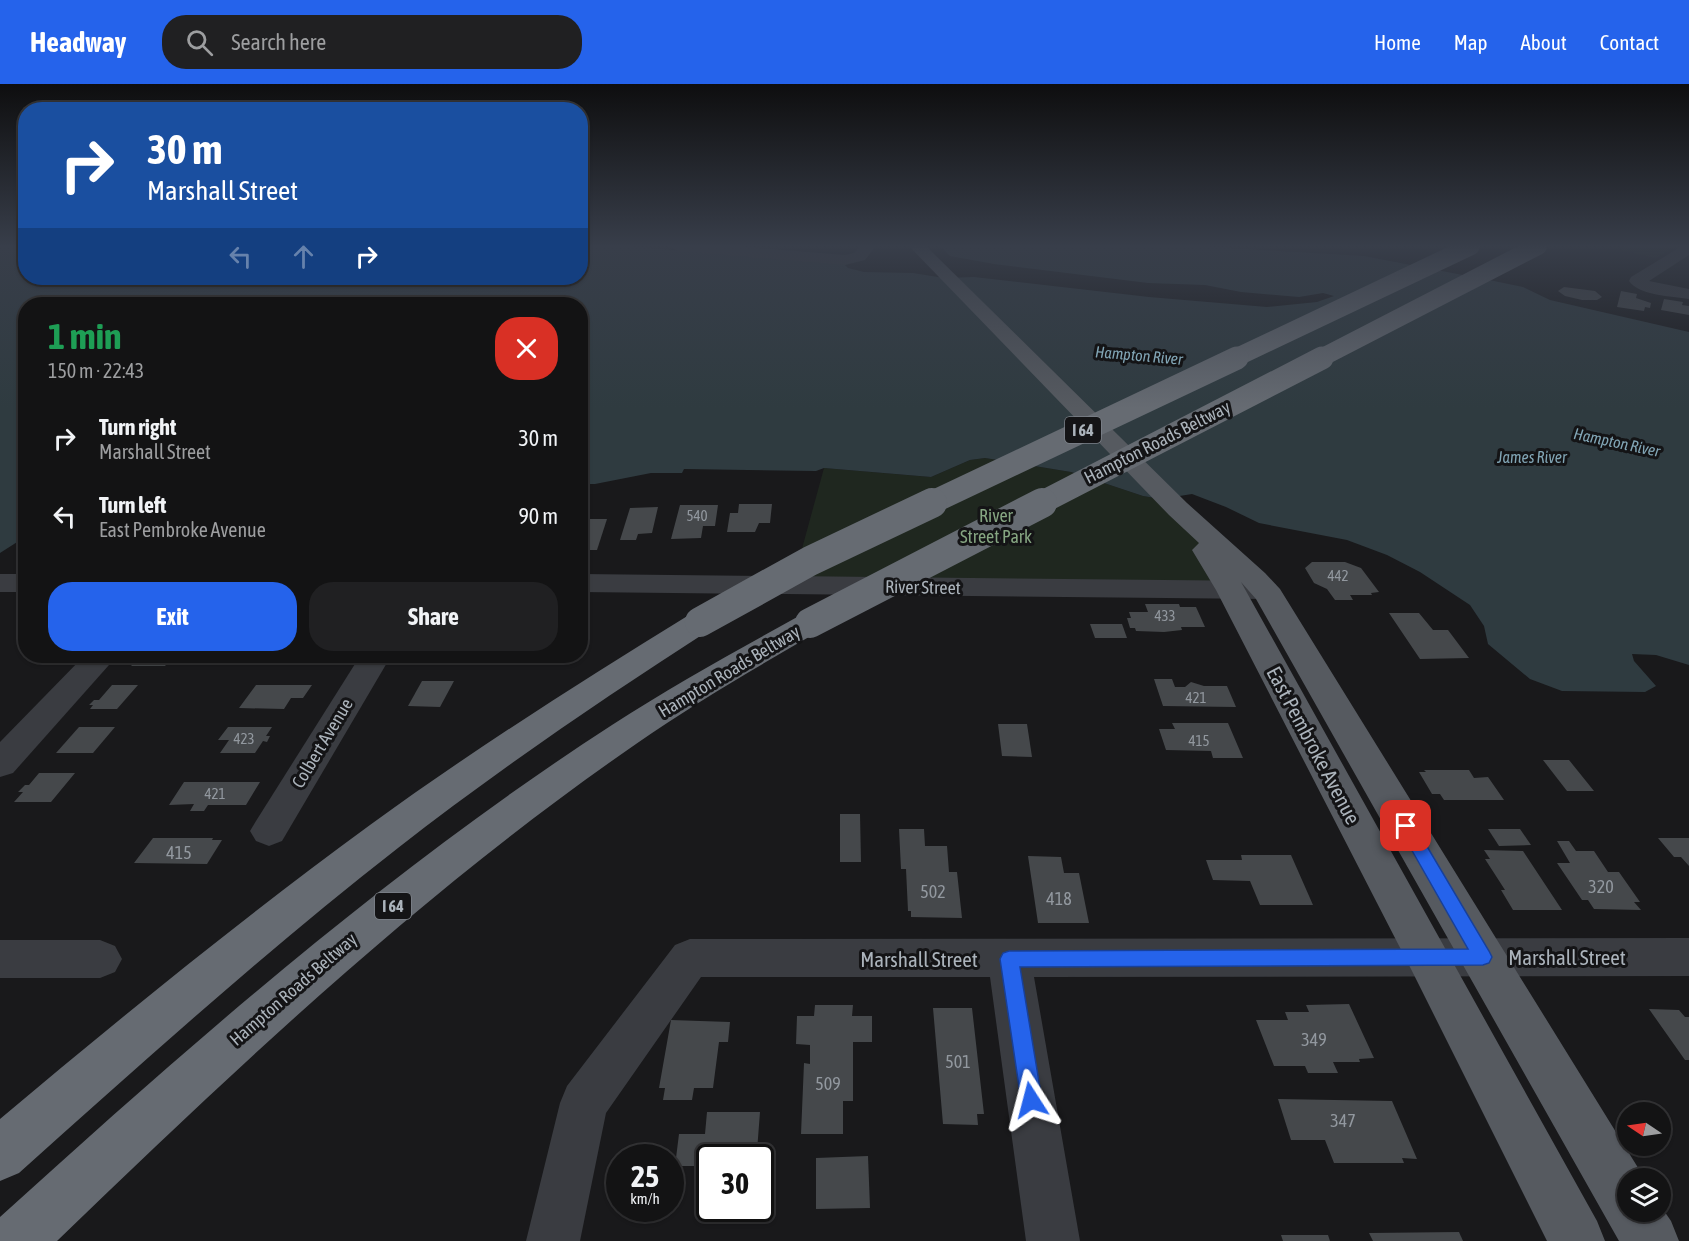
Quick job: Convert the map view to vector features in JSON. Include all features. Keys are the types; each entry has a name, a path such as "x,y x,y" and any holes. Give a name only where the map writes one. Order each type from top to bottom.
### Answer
{"highway":[{"name":"I 64","path":"0,1154 134,1038 342,869 560,712 700,622 810,561 1358,300"},
{"name":"Hampton Roads Beltway","path":"16,1241 166,1100 350,939 467,847 624,735 703,684 810,623 1434,300"}],"main road":[{"name":"East Pembroke Avenue","path":"969,300 1178,509 1248,590 1286,622 1617,1183"},
{"name":"East Pembroke Avenue","path":"1248,590 1428,957 1577,1241"},
{"path":"1639,1222 1651,1241"}],"street":[{"path":"0,583 18,583"},
{"name":"River Street","path":"588,583 1248,590"},
{"path":"0,764 94,663"},
{"name":"Colbert Avenue","path":"269,831 371,663"},
{"name":"Marshall Street","path":"553,1241 584,1103 690,958 1689,957"},
{"path":"0,959 100,958"},
{"path":"1009,959 1053,1241"}],"green space":[{"name":"River Street Park","path":"985,458 1071,472 1143,496 1161,499 1188,527 1234,590 791,589 824,468 931,477 970,460"}],"water":[{"name":"James River","path":"0,300 18,300 18,541 0,553"},
{"name":"James River","path":"588,300 1184,300 1267,307 1323,300 1550,300 1689,332 1689,665 1656,655 1632,654 1634,661 1656,686 1645,692 1562,691 1530,679 1488,644 1484,626 1470,605 1420,572 1387,555 1347,540 1259,523 1192,494 1161,499 1143,496 1071,472 985,458 970,460 931,477 824,468 816,471 684,469 682,473 651,473 588,484"}],"building":[{"path":"1619,300 1642,300 1651,303 1650,308 1645,307 1644,311 1617,307"},
{"path":"1664,300 1683,302 1682,305 1689,306 1689,315 1661,310"},
{"path":"739,504 772,504 770,523 759,523 755,532 727,532 730,513 738,513"},
{"path":"680,505 718,505 715,526 703,526 701,538 671,539"},
{"path":"658,507 652,533 638,534 636,540 620,540 630,508"},
{"path":"588,519 607,519 597,550 588,550"},
{"path":"1312,562 1345,562 1361,568 1379,592 1371,593 1372,595 1350,595 1353,600 1335,600 1327,589 1314,583 1305,568"},
{"path":"1145,604 1179,604 1180,607 1196,607 1205,627 1181,627 1182,630 1164,632 1136,631 1135,628 1130,628 1127,618 1131,618 1129,612 1148,612"},
{"path":"1389,613 1419,613 1433,630 1448,630 1469,658 1420,659"},
{"path":"1090,624 1122,624 1127,638 1095,638"},
{"path":"134,663 168,663 165,666 131,666"},
{"path":"1154,679 1172,679 1175,687 1185,687 1191,682 1204,686 1227,686 1236,707 1163,706"},
{"path":"422,681 454,681 440,707 408,706"},
{"path":"112,685 138,685 117,709 90,709 93,705 89,705 94,700 99,700"},
{"path":"256,685 312,685 303,698 291,698 284,709 239,708"},
{"path":"1172,723 1228,723 1243,758 1213,758 1211,751 1166,750 1159,729 1175,729"},
{"path":"998,724 1027,724 1032,757 1002,756"},
{"path":"79,727 115,727 93,753 56,753"},
{"path":"228,727 272,727 266,736 270,736 267,742 263,741 255,753 220,753 229,740 218,740"},
{"path":"1543,760 1569,760 1594,791 1567,791"},
{"path":"1424,770 1469,770 1474,778 1488,777 1504,800 1444,800 1440,794 1432,794 1419,772 1426,772"},
{"path":"39,773 75,773 51,802 14,802 23,792 18,792 25,785 29,785"},
{"path":"184,782 260,782 246,805 208,805 204,811 190,811 194,804 169,805"},
{"path":"840,814 860,814 861,862 840,862"},
{"path":"899,829 924,829 925,846 947,846 949,872 957,872 962,918 911,917 911,911 908,911 906,869 901,869"},
{"path":"1488,829 1520,829 1531,845 1499,846"},
{"path":"153,838 222,840 207,864 134,863"},
{"path":"1658,838 1689,838 1689,866 1681,857 1674,857"},
{"path":"1557,841 1569,841 1576,851 1594,851 1608,872 1619,872 1640,902 1634,902 1641,910 1594,909 1588,900 1582,900 1557,863 1570,863"},
{"path":"1484,850 1523,851 1562,910 1513,910 1501,890 1505,890 1485,859 1490,859"},
{"path":"1241,855 1291,855 1313,905 1260,905 1250,881 1213,880 1206,860 1242,860"},
{"path":"1028,856 1061,857 1064,873 1079,873 1089,923 1038,923"},
{"path":"1349,1004 1374,1058 1359,1059 1360,1062 1333,1062 1338,1073 1308,1073 1305,1066 1274,1066 1256,1020 1288,1020 1285,1012 1309,1012 1306,1005"},
{"path":"815,1005 853,1005 852,1016 872,1016 872,1042 853,1042 853,1101 843,1101 843,1134 801,1134 804,1063 810,1064 810,1045 796,1044 797,1016 814,1016"},
{"path":"933,1008 972,1008 984,1114 977,1114 978,1125 943,1124"},
{"path":"1649,1009 1679,1010 1685,1017 1689,1017 1689,1060 1685,1060"},
{"path":"671,1020 730,1022 728,1042 719,1042 713,1088 694,1088 692,1100 663,1100 665,1088 659,1088"},
{"path":"1278,1099 1392,1101 1417,1159 1402,1158 1404,1163 1334,1163 1325,1140 1291,1140"},
{"path":"707,1112 760,1112 758,1144 696,1144 696,1166 684,1166 684,1144 678,1144 679,1134 705,1134"},
{"path":"868,1156 870,1208 816,1209 816,1158"},
{"path":"1459,1232 1463,1241 1373,1241 1369,1233"},
{"path":"1281,1235 1328,1235 1330,1241 1283,1241"}],"route":[{"path":"1031,1100 1009,959 1483,957 1406,826"}],"water label":[{"name":"Hampton River","path":"1139,355"},
{"name":"Hampton River","path":"1617,442"}]}
